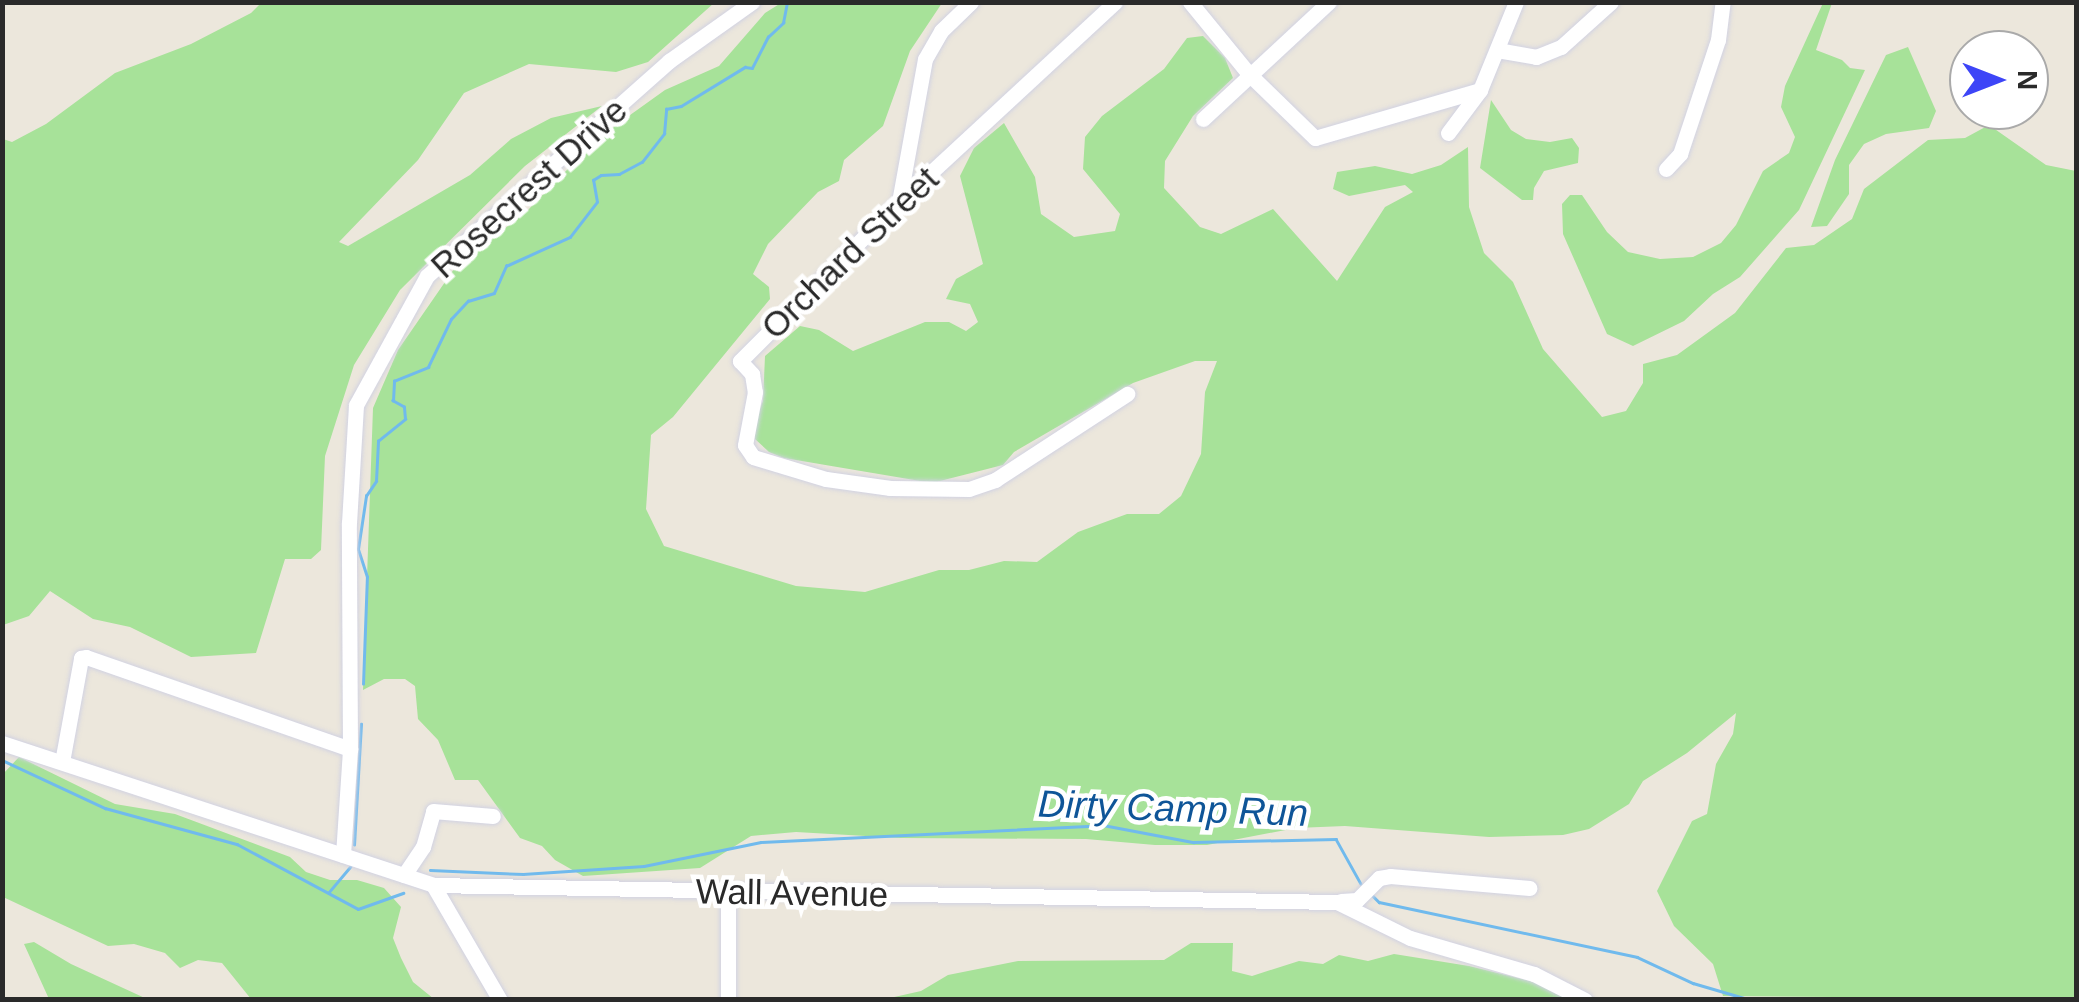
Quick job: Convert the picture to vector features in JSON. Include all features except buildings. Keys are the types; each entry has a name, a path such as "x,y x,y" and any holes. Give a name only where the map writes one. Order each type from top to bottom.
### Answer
{"street":[{"name":"Rosecrest Drive","path":"343,855 350,749 349,523 356,405 427,276 669,61 752,2"},
{"path":"899,202 925,59 941,31 971,2"},
{"name":"Orchard Street","path":"1115,2 899,202 740,361 752,374 755,392 745,445 753,458 771,466 858,484 970,489 995,480 1127,394"},
{"path":"1190,2 1250,74 1315,138 1480,90"},
{"path":"1203,119 1329,2"},
{"path":"1448,132 1480,90 1516,2"},
{"path":"1496,50 1536,57 1561,47 1612,2"},
{"path":"1666,169 1680,154 1718,40 1724,2"},
{"path":"62,762 81,658 350,749"},
{"name":"Wall Avenue","path":"2,743 433,885 1337,902 1410,938 1534,974 1584,1000"},
{"path":"404,875 423,847 433,811 493,816"},
{"path":"1337,902 1357,900 1379,878 1530,888"},
{"path":"433,885 500,1000"},
{"path":"728,892 728,1000"}],"green space":[{"path":"261,3 714,3 648,62 616,72 529,64 464,93 418,160 339,242 348,246 470,175 511,139 551,118 602,106 525,166 400,290 354,365 325,456 321,550 311,559 285,559 256,653 191,657 130,627 93,619 50,591 29,616 3,625 3,139 12,142 46,124 115,73 191,44 251,13"},
{"path":"781,3 942,3 910,51 883,126 844,160 839,181 818,192 768,244 753,274 769,287 770,299 673,417 651,435 646,509 664,546 796,586 865,592 939,570 969,570 1004,561 1037,562 1078,532 1127,514 1159,514 1181,496 1201,454 1205,392 1217,361 1195,361 1133,383 1014,452 1003,465 932,483 784,458 769,452 755,439 753,427 763,401 765,356 800,326 819,330 853,351 925,322 949,322 966,331 978,322 970,304 946,299 956,279 983,264 960,176 974,148 1004,123 1035,177 1041,214 1074,237 1115,231 1120,214 1083,169 1085,137 1102,116 1164,69 1187,38 1203,36 1225,58 1233,78 1193,116 1165,161 1164,188 1200,227 1221,234 1273,209 1337,281 1385,207 1413,192 1405,185 1349,196 1333,189 1337,172 1375,166 1412,174 1441,165 1468,147 1469,207 1484,253 1513,282 1543,349 1602,417 1626,411 1643,383 1643,364 1677,355 1735,313 1786,248 1814,245 1852,219 1864,189 1928,140 1965,138 1980,130 1996,130 2046,165 2076,171 2076,999 1723,996 1713,964 1674,926 1657,891 1692,821 1707,814 1716,764 1733,734 1736,713 1687,753 1643,781 1629,804 1589,829 1563,835 1489,837 1345,826 1296,828 1207,845 1155,845 1086,839 901,838 796,832 751,836 700,868 583,876 555,860 542,846 520,838 478,780 455,780 438,740 418,719 415,686 405,679 384,679 363,690 373,408 398,350 454,269 528,210 598,138 665,90 719,66 765,13"},
{"path":"1823,3 1832,3 1816,50 1842,60 1850,68 1865,70 1799,210 1740,277 1713,294 1684,321 1633,346 1607,334 1563,234 1562,204 1570,195 1582,195 1607,232 1628,252 1660,259 1693,257 1721,243 1736,225 1763,171 1789,153 1795,137 1781,107 1785,86"},
{"path":"1908,47 1936,111 1929,128 1886,134 1864,144 1849,165 1849,194 1827,226 1811,227 1835,160 1886,55"},
{"path":"1491,100 1511,130 1526,139 1550,142 1572,138 1579,148 1578,163 1544,171 1534,188 1533,200 1522,200 1480,168"},
{"path":"19,757 115,804 175,814 290,857 306,872 330,880 357,880 384,888 401,907 393,938 401,958 413,982 434,999 251,999 222,963 198,960 180,968 165,953 134,944 108,946 3,897 3,774"},
{"path":"34,942 147,999 49,999 24,944"},
{"path":"1191,943 1233,943 1232,971 1252,976 1299,961 1323,964 1339,955 1368,961 1394,954 1469,966 1538,983 1572,1000 881,1000 921,991 948,975 1018,961 1164,960"}],"waterway":[{"path":"363,684 367,577 358,549 366,496 376,481 378,441 405,419 404,407 393,401 394,381 428,367 451,319 468,301 494,293 506,266 570,237 597,202 593,180 601,175 619,174 642,162 664,134 666,109 681,106 745,67 752,68 768,37 783,23 787,2"},
{"path":"354,845 361,724"},
{"name":"Dirty Camp Run","path":"2,760 105,808 237,844 358,909 403,893"},
{"name":"Dirty Camp Run","path":"430,870 523,874 644,866 761,842 1103,825 1193,842 1336,839 1361,884"},
{"path":"329,892 350,867"},
{"name":"Dirty Camp Run","path":"1370,893 1379,902 1637,957 1693,983 1751,1000"}]}
